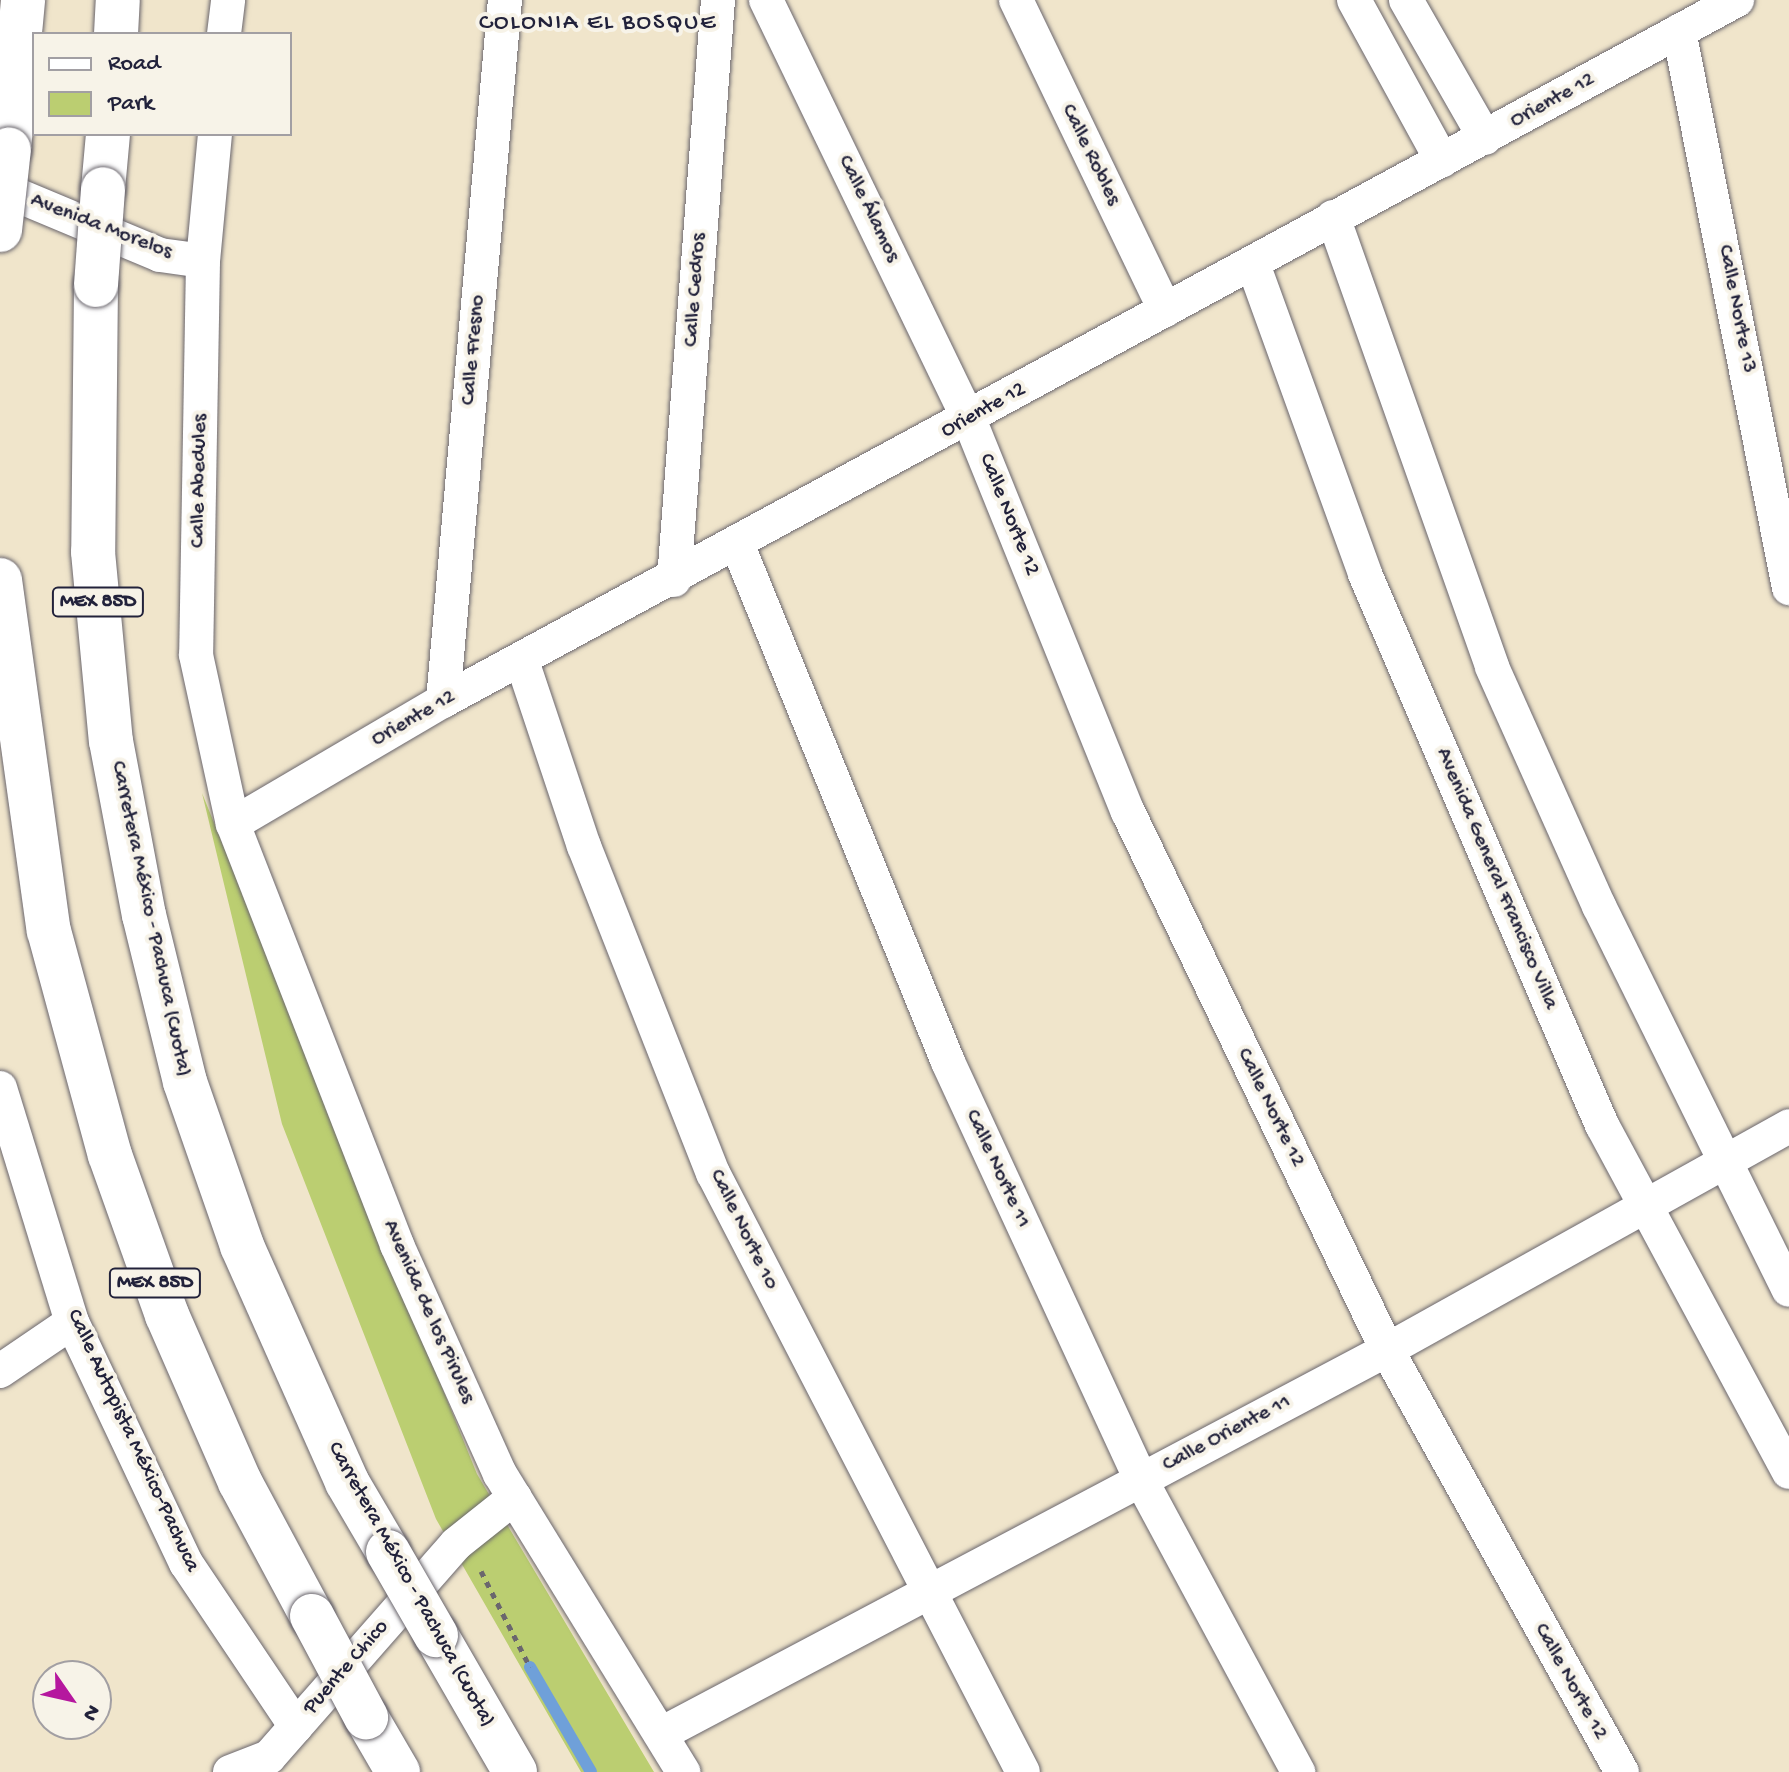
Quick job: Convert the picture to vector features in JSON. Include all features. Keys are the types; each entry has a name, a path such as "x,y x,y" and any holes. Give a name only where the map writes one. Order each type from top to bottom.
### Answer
{"highway":[{"path":"0,230 23,0"},
{"path":"116,32 118,0"},
{"name":"Carretera México - Pachuca (Cuota)","path":"108,136 96,285 93,552 111,741 144,915 185,1082 242,1246 347,1482 515,1772"},
{"name":"MEX 85D","path":"0,580 49,931 110,1155 173,1329 240,1482 398,1772"}],"street":[{"path":"224,32 228,0"},
{"name":"Calle Fresno","path":"443,701 505,0"},
{"name":"Calle Cedros","path":"674,580 718,0"},
{"name":"Calle Álamos","path":"766,0 969,419"},
{"name":"Calle Robles","path":"1016,0 1165,310"},
{"path":"1354,0 1442,161"},
{"path":"1406,0 1485,138"},
{"name":"Oriente 12","path":"233,824 443,701 738,546 1253,264 1333,217 1737,0"},
{"name":"Calle Norte 13","path":"1679,31 1789,588"},
{"name":"Calle Abedules","path":"215,136 203,261 196,655 233,824"},
{"name":"Avenida Morelos","path":"4,168 160,255 203,261"},
{"path":"1333,217 1492,667 1724,1166 1789,1290"},
{"name":"Avenida General Francisco Villa","path":"1253,264 1365,574 1644,1211 1789,1472"},
{"name":"Calle Norte 12","path":"969,419 1128,812 1387,1350 1622,1772"},
{"name":"Calle Norte 11","path":"738,546 948,1062 1141,1480 1298,1772"},
{"name":"Calle Norte 10","path":"522,661 584,846 713,1173 924,1591 1023,1772"},
{"name":"Avenida de los Pirules","path":"233,824 397,1245 515,1497 683,1772"},
{"name":"Calle Autopista México-Pachuca","path":"0,1088 72,1322 186,1563 296,1727"},
{"name":"Calle Oriente 11","path":"661,1734 924,1591 1387,1350 1644,1211 1789,1126"},
{"path":"0,1371 72,1322"},
{"name":"Puente Chico","path":"268,1764 296,1727 461,1541 515,1497"},
{"path":"230,1772 268,1764"}],"path":[{"path":"461,1541 530,1667"}],"green space":[{"path":"202,793 477,1474 654,1772 581,1772 436,1519 282,1124"}],"waterway":[{"path":"530,1667 591,1772"}],"district":[{"name":"COLONIA EL BOSQUE","path":"598,24"}]}
